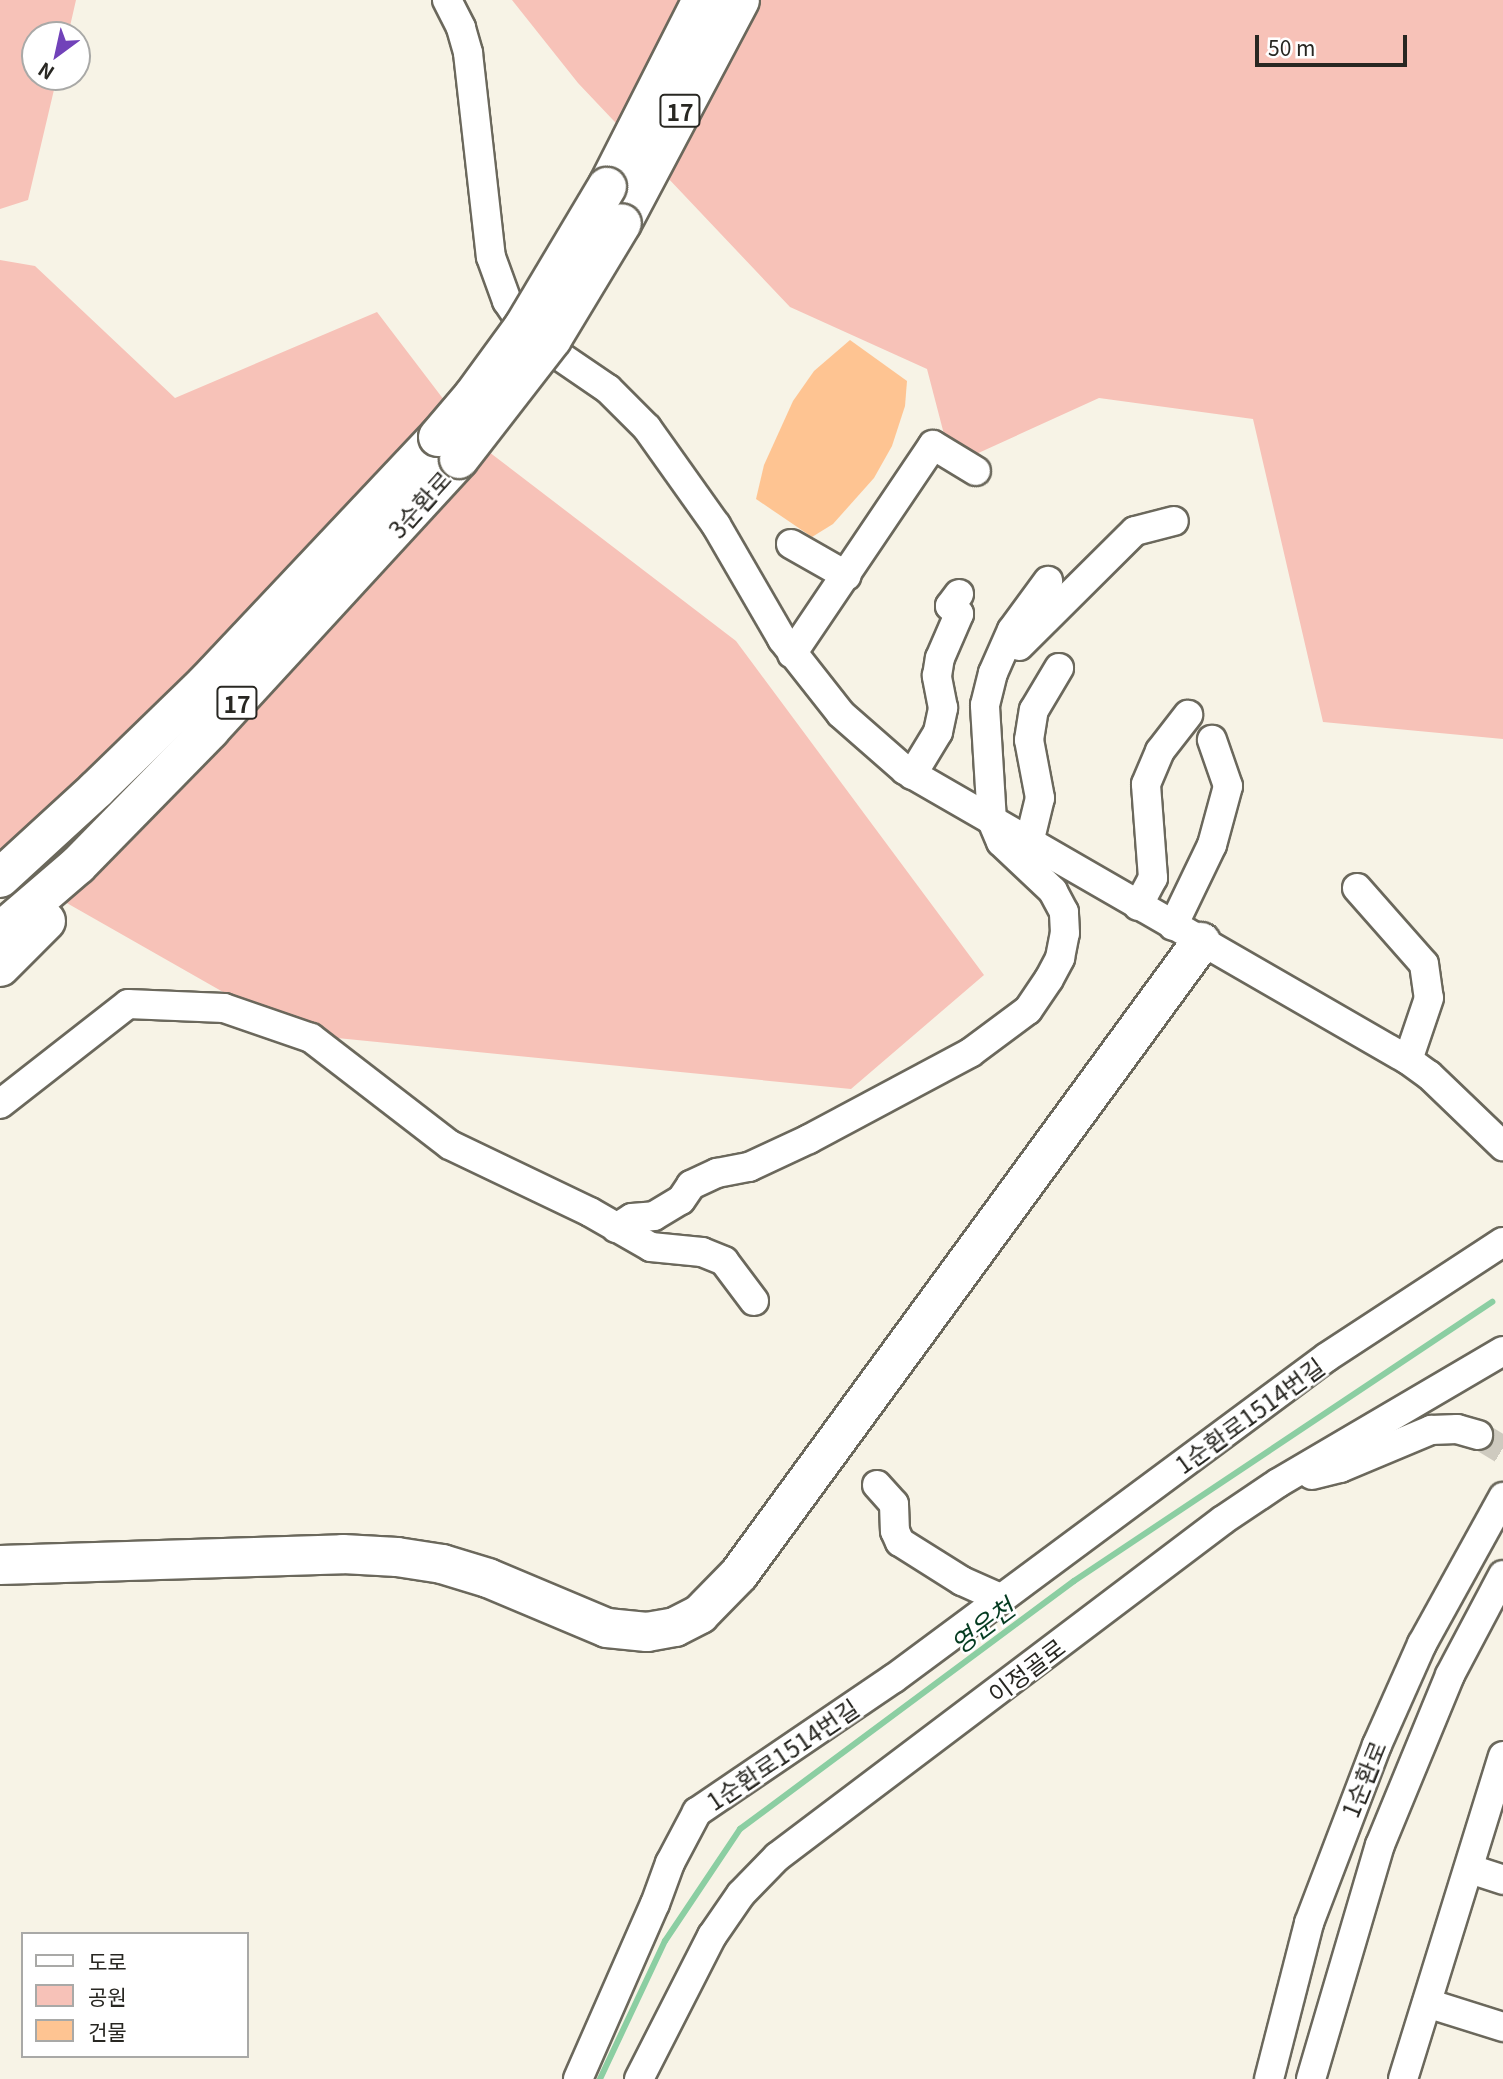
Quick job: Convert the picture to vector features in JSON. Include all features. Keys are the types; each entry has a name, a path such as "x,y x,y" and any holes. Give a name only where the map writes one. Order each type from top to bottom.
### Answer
{"highway":[{"name":"3순환로","path":"0,932 78,864 210,730 449,448 473,396 524,326 607,187 702,0"},
{"name":"3순환로","path":"0,878 80,805 449,448 552,339 622,223 740,0"},
{"path":"0,967 58,909 210,730"},
{"path":"0,1545 397,1538 444,1542 625,1608 653,1611 680,1601 715,1575 779,1492 1188,935"},
{"path":"0,1564 343,1554 397,1557 442,1564 488,1578 607,1628 647,1632 675,1627 700,1614 739,1574 1188,935"}],"street":[{"path":"447,0 461,28 468,53 491,257 507,301 542,344 608,389 647,428 716,525 792,654 841,714 885,756 912,775 1408,1060 1429,1075 1503,1146"},
{"path":"792,654 933,445 976,471"},
{"path":"993,673 1135,531 1174,521"},
{"path":"791,544 847,576"},
{"path":"616,1228 632,1218 654,1216 681,1200 691,1185 717,1172 749,1167 809,1139 970,1053 1028,1010 1060,958 1065,933 1064,912 1053,891 1001,842 992,821 985,705 993,673 1012,630 1048,582"},
{"path":"912,775 938,732 943,708 937,676 940,658 959,614 950,606 960,594"},
{"path":"1030,843 1040,798 1029,740 1034,710 1059,668"},
{"path":"1138,906 1153,878 1146,784 1160,751 1188,715"},
{"path":"1188,935 1228,786 1212,740"},
{"path":"1357,888 1424,964 1430,998 1408,1060"},
{"path":"0,1104 128,1004 224,1008 311,1038 450,1145 590,1212 651,1247 702,1252 724,1261 754,1301"},
{"name":"1순환로1514번길","path":"578,2079 655,1904 670,1863 697,1812 893,1679 1328,1357 1503,1242"},
{"name":"이정골로","path":"639,2079 712,1936 741,1894 777,1857 1181,1551 1278,1483 1497,1359"},
{"path":"1278,1483 1340,1468 1431,1430 1457,1429 1478,1435"},
{"path":"877,1485 894,1504 895,1531 900,1542 962,1581 1000,1598"},
{"name":"1순환로","path":"1269,2079 1310,1923 1371,1758 1422,1644 1503,1497"},
{"name":"1순환로","path":"1311,2079 1380,1845 1450,1675 1503,1575"},
{"path":"1403,2079 1503,1756"},
{"path":"1470,1869 1503,1880"},
{"path":"1427,2003 1503,2027"}],"green space":[{"path":"0,0 76,0 71,21 21,21 21,91 54,91 28,200 0,209"},
{"path":"512,0 1503,0 1503,739 1323,722 1253,419 1099,398 952,465 927,369 790,307 578,83"},
{"path":"0,260 35,266 175,398 377,312 476,442 736,641 984,975 851,1089 297,1034 0,865"}],"building":[{"path":"850,340 907,381 905,406 892,446 874,478 833,524 812,537 756,499 764,465 793,401 814,371"}],"waterway":[{"name":"영운천","path":"600,2079 665,1941 740,1829 1074,1581 1492,1302"}],"tunnel":[{"path":"1478,1435 1503,1450"}]}
